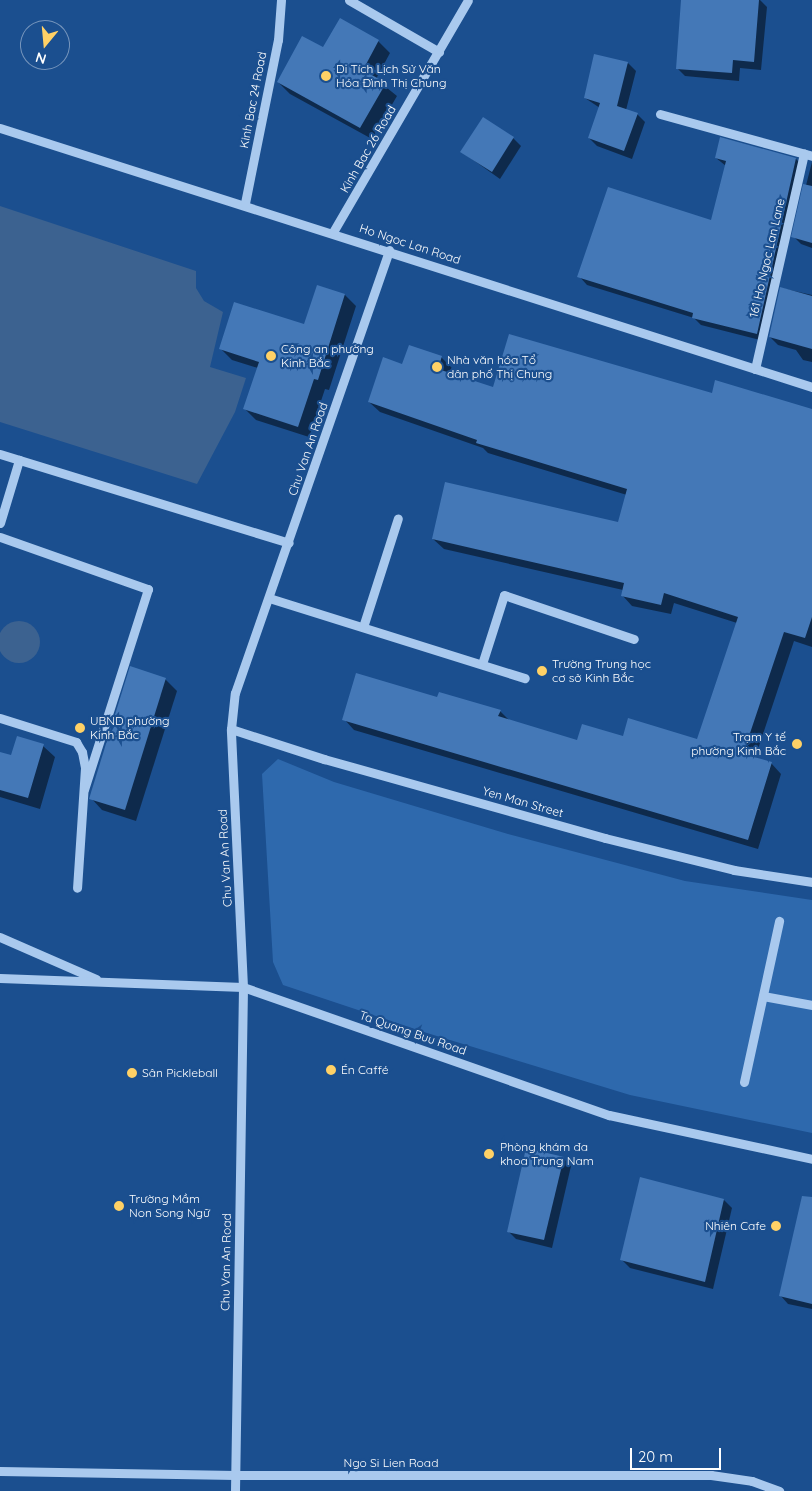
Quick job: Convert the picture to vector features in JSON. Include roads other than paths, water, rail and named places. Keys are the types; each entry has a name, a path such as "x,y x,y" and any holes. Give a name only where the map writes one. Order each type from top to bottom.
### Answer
{"street":[{"name":"Kinh Bac 24 Road","path":"244,204 278,40 281,0"},
{"path":"349,0 438,52"},
{"name":"Kinh Bac 26 Road","path":"333,232 468,0"},
{"path":"660,114 808,154"},
{"name":"Ho Ngoc Lan Road","path":"0,128 333,232 812,387"},
{"name":"161 Ho Ngoc Lan Lane","path":"755,370 808,154"},
{"name":"Chu Van An Road","path":"235,1491 243,987 231,729 235,693 289,543 389,250"},
{"path":"0,454 289,543"},
{"path":"0,523 19,460"},
{"path":"363,627 398,518"},
{"path":"0,538 148,589 84,789"},
{"path":"482,664 504,595 634,639"},
{"path":"269,598 525,678"},
{"path":"0,718 76,742 85,768 77,888"},
{"name":"Yen Man Street","path":"231,729 324,759 605,838 734,870 812,882"},
{"path":"744,1082 779,921"},
{"path":"0,937 101,982"},
{"name":"Ta Quang Buu Road","path":"0,978 243,987 609,1115 812,1159"},
{"path":"763,996 812,1006"},
{"name":"Ngo Si Lien Road","path":"0,1471 236,1475 711,1475 752,1481 779,1491"}],"place":[{"name":"Di Tích Lịch Sử Văn Hóa Đình Thị Chung","path":"326,76"},
{"name":"Công an phường Kinh Bắc","path":"271,356"},
{"name":"Nhà văn hóa Tổ dân phố Thị Chung","path":"437,367"},
{"name":"Trường Trung học cơ sở Kinh Bắc","path":"542,671"},
{"name":"UBND phường Kinh Bắc","path":"80,728"},
{"name":"Trạm Y tế phường Kinh Bắc","path":"797,744"},
{"name":"Én Caffé","path":"331,1070"},
{"name":"Sân Pickleball","path":"132,1073"},
{"name":"Phòng khám đa khoa Trung Nam","path":"489,1154"},
{"name":"Trường Mầm Non Song Ngữ","path":"119,1206"},
{"name":"Nhiên Cafe","path":"776,1226"}]}
